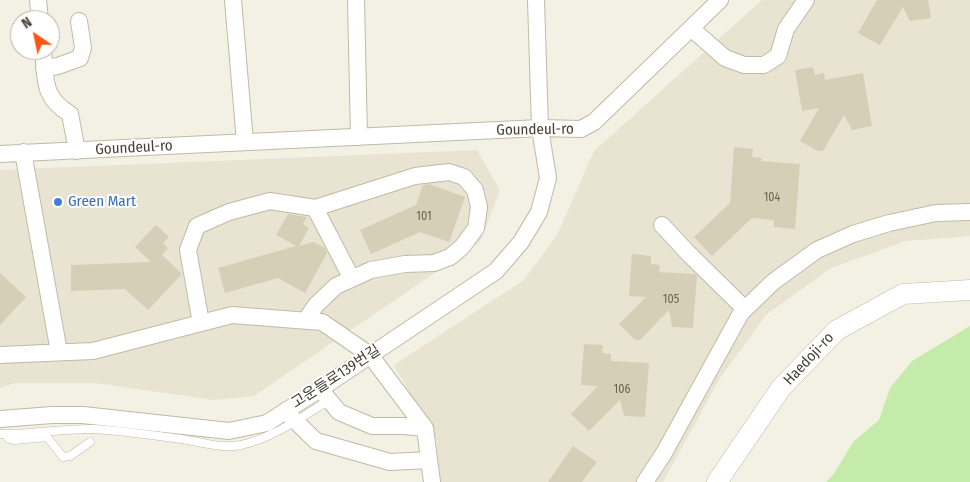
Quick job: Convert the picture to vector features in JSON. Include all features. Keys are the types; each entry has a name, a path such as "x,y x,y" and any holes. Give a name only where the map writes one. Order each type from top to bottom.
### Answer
{"street":[{"path":"233,0 245,142"},
{"path":"356,0 358,137"},
{"name":"고운들로139번길","path":"2,429 13,417 83,415 229,431 291,416 324,395 370,355 496,271 521,242 539,212 548,178 540,128 536,0"},
{"name":"Goundeul-ro","path":"0,154 540,128 581,129 594,122 720,0"},
{"path":"692,29 725,58 744,65 764,65 778,56 786,29 806,0"},
{"path":"44,68 58,66 80,58 83,48 79,21"},
{"path":"44,60 46,85 53,101 58,107 70,114 77,151"},
{"path":"23,152 59,352"},
{"path":"200,323 188,250 197,226 229,212 270,201 316,208 415,176 449,172 464,177 474,190 479,207 476,228 462,247 450,257 434,263 405,264 371,270 336,286 316,305 306,320"},
{"path":"316,208 352,279"},
{"path":"645,482 664,454 741,313 773,282 817,250 853,234 889,223 936,213 970,212"},
{"path":"662,225 688,254 745,309"},
{"name":"Haedoji-ro","path":"717,482 781,388 836,330 903,294 970,290"},
{"path":"0,355 93,351 232,315 322,322 370,355 425,428 432,482"},
{"path":"324,395 338,412 372,426 425,428"},
{"path":"291,416 316,441 390,462 429,460"}],"lane":[{"path":"2,429 9,439 47,438 62,458 70,456 90,442"}],"shaded area":[{"path":"762,0 970,0 970,236 906,241 831,268 766,315 720,378 663,482 438,482 437,441 394,365 524,280 557,235 594,151"},
{"path":"477,150 500,190 480,242 254,396 214,400 96,383 15,383 0,388 0,170"}],"green space":[{"path":"970,326 970,482 826,482 833,475 854,441 879,420 890,388 912,361"}],"building":[{"path":"877,0 928,0 931,18 910,21 903,7 880,45 858,33"},
{"path":"813,67 815,75 824,73 825,80 863,73 872,126 852,130 844,115 823,151 818,151 800,141 819,108 802,111 795,70"},
{"path":"734,147 753,149 752,157 762,158 761,161 800,164 795,229 774,227 774,220 752,218 712,256 694,237 730,203"},
{"path":"429,184 465,197 449,242 420,232 371,254 360,230 416,205 423,185"},
{"path":"288,214 307,217 303,224 309,228 299,246 313,242 325,248 327,253 305,293 278,278 225,293 218,268 296,246 276,235"},
{"path":"156,225 169,237 163,243 168,248 162,255 182,274 148,310 125,289 71,291 71,265 151,262 135,247"},
{"path":"632,254 651,256 651,264 660,265 659,272 695,274 697,276 693,328 672,327 669,310 640,340 635,340 619,324 646,297 629,296"},
{"path":"0,273 26,297 0,325"},
{"path":"584,344 603,345 602,353 611,354 611,361 649,363 645,417 624,416 620,400 589,431 571,414 598,386 581,385"},
{"path":"573,446 597,462 582,482 548,482"}],"place":[{"name":"Green Mart","path":"58,202"}]}
